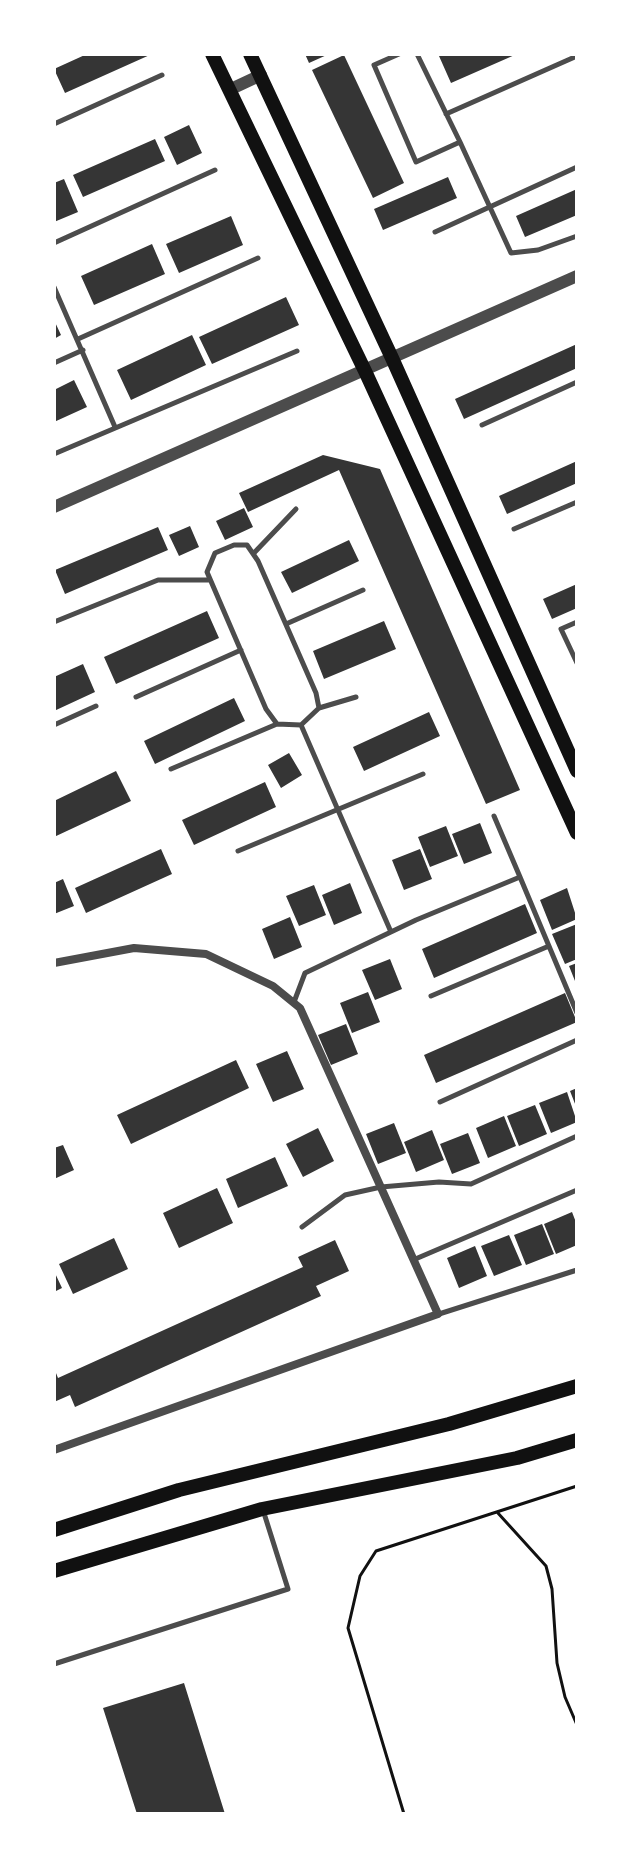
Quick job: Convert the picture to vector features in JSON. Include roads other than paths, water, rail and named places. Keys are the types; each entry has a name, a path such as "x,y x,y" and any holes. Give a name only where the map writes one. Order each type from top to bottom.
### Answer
{"main road":[{"path":"212,54 365,371 577,833"},
{"path":"250,54 392,358 577,771"},
{"path":"54,1530 179,1490 449,1424 577,1386"},
{"path":"54,1569 262,1509 517,1458 577,1440"}],"street":[{"path":"229,90 261,75"},
{"path":"54,507 577,276"},
{"path":"54,963 134,948 206,954 273,986 300,1008 438,1314 54,1450"}],"lane":[{"path":"399,54 374,65 416,162 460,142 461,145"},
{"path":"417,54 511,253 538,250 577,236"},
{"path":"446,114 577,56"},
{"path":"54,124 162,75"},
{"path":"435,232 577,167"},
{"path":"54,243 215,170"},
{"path":"78,339 258,258"},
{"path":"54,287 115,427"},
{"path":"54,363 83,350"},
{"path":"54,454 297,351"},
{"path":"482,425 577,382"},
{"path":"514,529 577,502"},
{"path":"253,554 296,509"},
{"path":"277,724 266,709 207,572 215,553 234,545 247,545 253,554 286,624 319,708"},
{"path":"54,622 158,580 210,580"},
{"path":"286,624 363,590"},
{"path":"577,622 561,629 577,663"},
{"path":"136,697 241,650"},
{"path":"171,769 277,724 301,725 319,708 356,697"},
{"path":"54,725 96,706"},
{"path":"301,725 391,932"},
{"path":"238,851 423,774"},
{"path":"494,816 577,1013"},
{"path":"294,1003 305,973 520,877"},
{"path":"431,996 549,946"},
{"path":"440,1102 577,1040"},
{"path":"302,1227 345,1195 381,1187 439,1182 471,1184 577,1136"},
{"path":"413,1260 577,1190"},
{"path":"438,1314 577,1270"},
{"path":"54,1664 288,1589 262,1509"}]}
